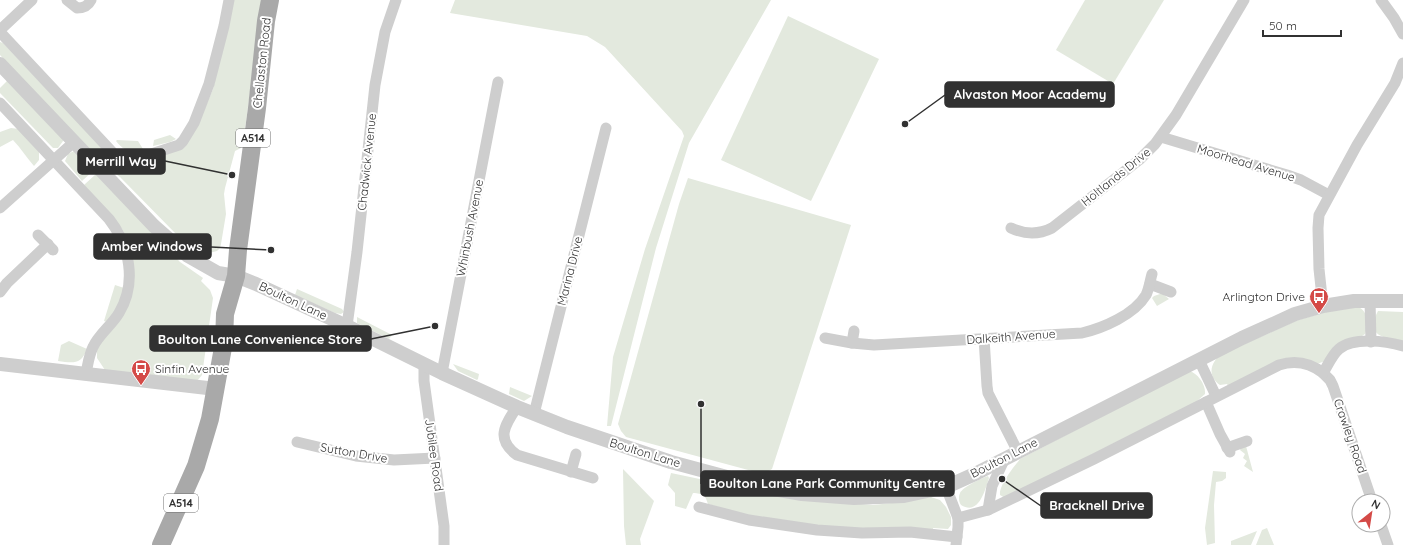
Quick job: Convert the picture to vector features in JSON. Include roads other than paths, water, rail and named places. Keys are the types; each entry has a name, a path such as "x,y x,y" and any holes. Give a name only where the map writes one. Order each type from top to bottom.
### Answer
{"main road":[{"name":"Chellaston Road","path":"161,545 198,460 210,418 216,389 224,342 225,314 236,276 257,108 266,21 270,0"}],"street":[{"path":"32,0 0,31 114,154 127,160 140,158 179,145 188,135 209,84 229,0"},
{"path":"67,0 77,8 81,8 88,5 91,0"},
{"name":"Chadwick Avenue","path":"347,326 357,252 375,85 385,32 396,0"},
{"name":"Holtlands Drive","path":"1011,228 1020,232 1028,233 1045,231 1052,228 1140,160 1161,137 1176,114 1244,0"},
{"path":"1381,0 1403,34"},
{"path":"1323,306 1319,269 1319,215 1329,195 1395,83 1403,63"},
{"name":"Boulton Lane","path":"0,64 154,226 188,256 218,272 236,276 256,284 347,326 442,373 534,414 633,450 717,475 779,490 830,497 868,498 904,496 946,487 977,473 1199,360 1295,314 1323,306 1354,301 1403,301"},
{"name":"Whinbush Avenue","path":"442,373 498,82"},
{"path":"0,103 114,226 121,238 127,256 129,278 126,299 115,319 93,347 86,373"},
{"name":"Marina Drive","path":"534,414 606,128"},
{"name":"Moorhead Avenue","path":"1161,137 1287,175 1301,180 1329,195"},
{"path":"0,208 74,142"},
{"path":"0,292 7,283 50,247 38,235"},
{"name":"Dalkeith Avenue","path":"825,338 870,345 910,344 1082,332 1092,330 1129,313 1141,302 1146,294 1151,279 1171,292"},
{"path":"1370,300 1371,342"},
{"path":"852,343 854,331"},
{"path":"984,338 988,394 1018,452"},
{"path":"958,518 988,510 1286,363 1299,362 1313,367 1323,373 1335,353 1344,345 1371,342 1390,343 1403,346"},
{"path":"1199,360 1229,450 1247,442"},
{"path":"0,364 216,389"},
{"name":"Jubilee Road","path":"424,364 424,381 444,526 444,545"},
{"name":"Crawley Road","path":"1323,373 1330,380 1333,386 1369,493"},
{"path":"517,407 506,424 504,431 505,442 510,449 517,455 593,478"},
{"name":"Sutton Drive","path":"297,442 356,456 371,458 394,460 435,458"},
{"path":"572,472 576,454"},
{"path":"988,510 992,486 1005,458"},
{"path":"699,507 749,520 817,530 862,533 910,532 957,541 958,518 946,487"},
{"path":"1384,533 1388,545"}],"place":[{"name":"Alvaston Moor Academy","path":"905,124"},
{"name":"Merrill Way","path":"232,175"},
{"name":"Amber Windows","path":"271,250"},
{"name":"Arlington Drive","path":"1319,314"},
{"name":"Boulton Lane Convenience Store","path":"435,326"},
{"name":"Sinfin Avenue","path":"141,386"},
{"name":"Boulton Lane Park Community Centre","path":"701,404"},
{"name":"Bracknell Drive","path":"1002,479"}]}
